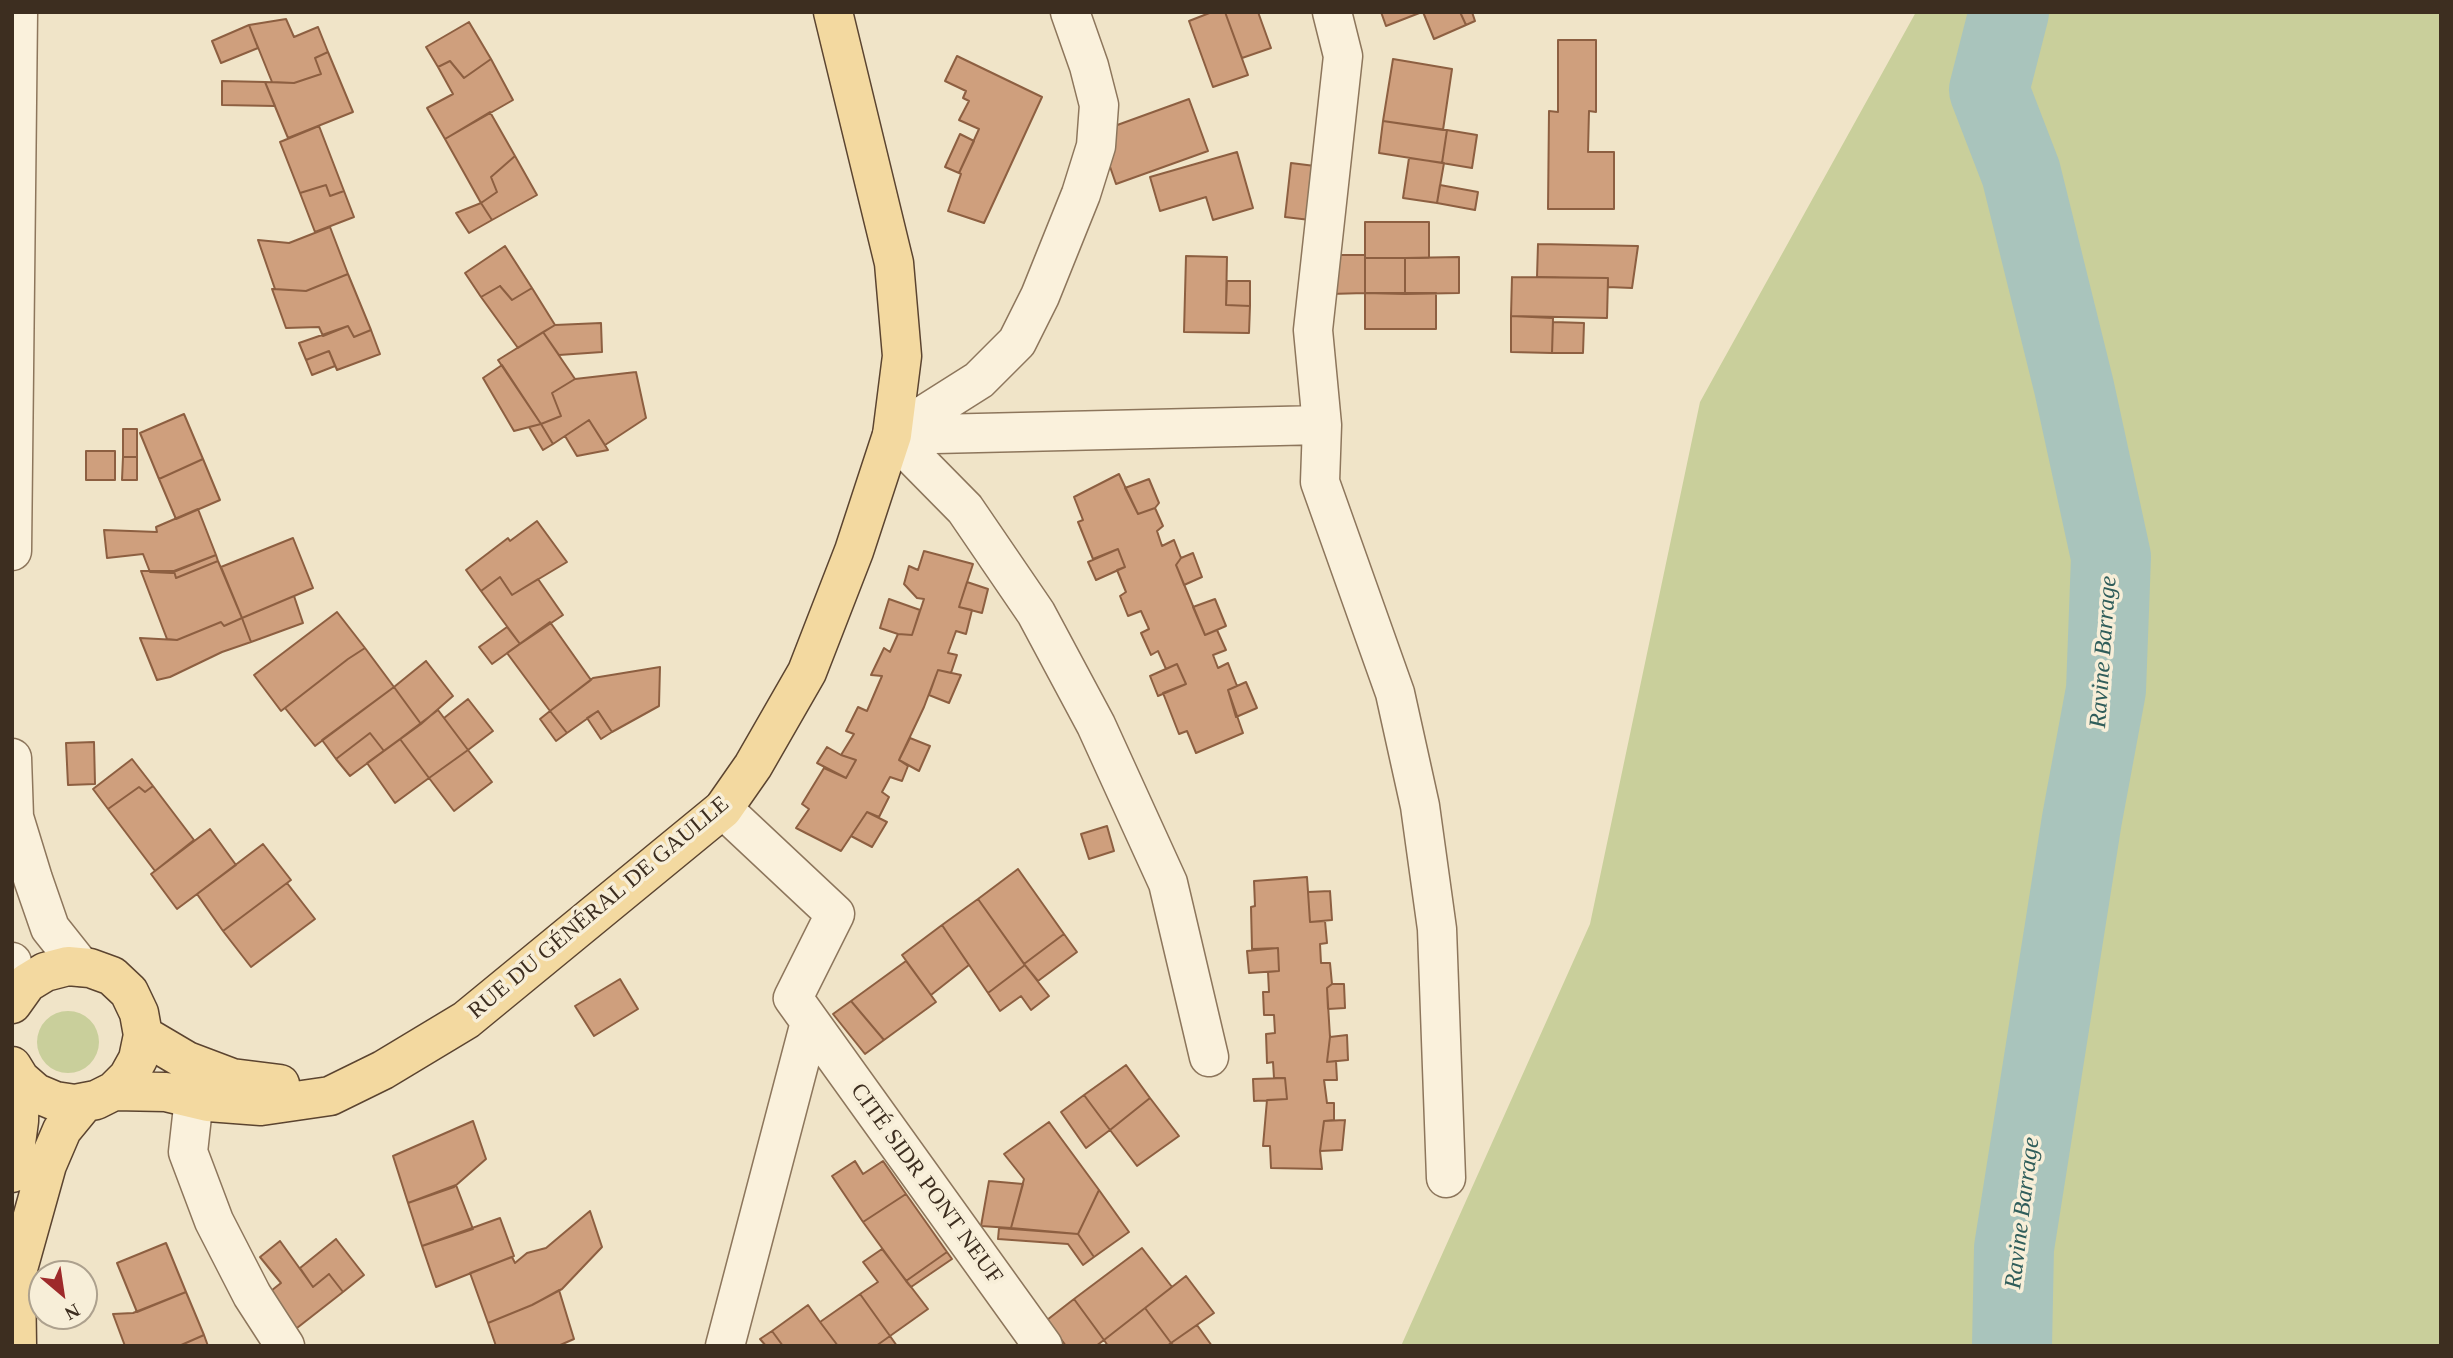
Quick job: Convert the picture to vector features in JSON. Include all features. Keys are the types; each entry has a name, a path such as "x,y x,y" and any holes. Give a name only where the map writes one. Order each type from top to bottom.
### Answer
{"main road":[{"name":"RUE DU GÉNÉRAL DE GAULLE","path":"16,1072 36,1093 55,1101 75,1104 99,1096 166,1092 208,1102 261,1106 330,1096 383,1070 466,1020 723,809 753,766 807,673 854,551 891,435 902,356 894,263 833,12"},
{"path":"13,1002 27,983 45,972 68,966 90,968 112,976 129,992 139,1013 143,1035 138,1059 128,1077 99,1096 62,1130 47,1165 14,1267 17,1346"},
{"path":"143,1035 187,1061 232,1078 274,1083 330,1096"},
{"path":"12,1173 19,1121 16,1072"}],"street":[{"path":"12,551 18,12"},
{"path":"1332,12 1343,56 1313,331 1322,425 1320,482 1395,693 1420,806 1437,929 1446,1178"},
{"path":"891,435 979,380 1017,342 1040,296 1081,194 1096,146 1099,105 1075,13"},
{"path":"891,435 1322,425"},
{"path":"891,435 965,509 1036,613 1096,725 1168,883 1209,1057"},
{"path":"12,758 13,820 50,928 81,967"},
{"name":"CITÉ SIDR PONT NEUF","path":"723,809 835,914 793,998 1043,1346"},
{"path":"12,962 13,1002"},
{"path":"725,1346 810,1022"},
{"path":"194,1098 188,1152 192,1163 214,1221 252,1295 285,1346"}],"green space":[{"path":"1916,12 2441,12 2441,1346 1401,1346 1590,924 1700,402"},
{"path":"68,1011 90,1020 99,1042 90,1064 68,1073 46,1064 37,1042 46,1020"}],"building":[{"path":"1212,12 1225,12 1248,75 1213,87 1189,21"},
{"path":"1225,12 1258,12 1271,48 1242,58"},
{"path":"1381,12 1422,12 1386,26"},
{"path":"1423,12 1460,12 1466,25 1434,39"},
{"path":"1460,12 1472,12 1475,21 1466,25"},
{"path":"286,19 294,37 318,27 328,52 315,58 321,74 294,83 272,82 249,25"},
{"path":"469,22 491,59 464,78 450,61 438,67 426,47"},
{"path":"249,25 258,48 221,63 212,41"},
{"path":"1558,40 1596,40 1596,112 1589,111 1588,152 1614,152 1614,209 1548,209 1549,111 1558,112"},
{"path":"328,52 353,112 288,138 265,82 294,83 321,74 315,58"},
{"path":"957,56 1042,97 984,223 948,211 961,174 959,173 979,129 959,120 969,101 963,98 966,91 945,81"},
{"path":"491,59 513,100 445,139 427,108 453,94 438,67 450,61 464,78"},
{"path":"1393,59 1452,69 1443,130 1383,121"},
{"path":"222,81 265,82 275,106 222,105"},
{"path":"1189,99 1208,151 1116,184 1098,132"},
{"path":"490,112 515,156 491,177 497,192 481,203 445,139"},
{"path":"1383,121 1447,130 1442,163 1379,153"},
{"path":"319,126 344,191 330,196 326,185 300,193 280,142"},
{"path":"1447,130 1477,135 1472,168 1442,163"},
{"path":"960,134 974,141 959,173 945,167"},
{"path":"1237,152 1253,208 1213,220 1206,197 1160,211 1150,177"},
{"path":"515,156 537,195 492,220 481,203 497,192 491,177"},
{"path":"1409,158 1444,163 1437,203 1403,198"},
{"path":"1291,163 1315,166 1310,220 1285,217"},
{"path":"326,185 330,196 344,191 354,217 315,232 300,193"},
{"path":"1440,185 1478,192 1475,210 1437,203"},
{"path":"481,203 492,220 469,233 456,213"},
{"path":"1365,222 1429,222 1429,258 1365,258"},
{"path":"330,227 348,274 306,291 275,289 258,240 289,243"},
{"path":"1538,244 1638,246 1632,288 1608,287 1608,278 1537,277"},
{"path":"505,246 532,288 512,300 500,286 481,297 465,273"},
{"path":"1332,255 1365,255 1365,293 1330,294"},
{"path":"1186,256 1227,257 1226,305 1250,306 1249,333 1184,332"},
{"path":"1459,257 1459,293 1405,294 1405,258"},
{"path":"1365,258 1405,258 1405,294 1365,293"},
{"path":"348,274 371,330 354,337 348,326 323,336 319,327 286,328 272,289 306,291"},
{"path":"1512,277 1608,278 1607,318 1511,316"},
{"path":"1227,281 1250,281 1250,306 1226,305"},
{"path":"500,286 512,300 532,288 555,325 518,348 481,297"},
{"path":"1365,293 1436,293 1436,329 1365,329"},
{"path":"1511,316 1553,318 1552,353 1511,352"},
{"path":"1553,322 1584,323 1583,353 1552,353"},
{"path":"601,323 602,352 559,355 543,332 555,325"},
{"path":"348,326 354,337 371,330 380,354 337,370 329,351 306,360 299,343"},
{"path":"543,332 575,379 552,393 561,416 541,424 498,360"},
{"path":"329,351 335,366 312,375 306,360"},
{"path":"502,365 541,424 514,431 483,378"},
{"path":"636,372 646,418 605,445 589,420 553,444 541,424 561,416 552,393 575,379"},
{"path":"184,414 203,459 159,479 140,433"},
{"path":"589,420 608,450 577,456 565,436"},
{"path":"541,424 553,444 543,450 529,427"},
{"path":"123,429 137,429 137,457 123,457"},
{"path":"86,451 115,451 115,480 86,480"},
{"path":"123,457 137,457 137,480 122,480"},
{"path":"203,459 220,500 176,519 159,479"},
{"path":"1119,474 1138,514 1155,508 1163,526 1157,531 1162,546 1174,540 1181,558 1176,565 1205,635 1217,630 1226,650 1213,655 1218,668 1228,663 1237,686 1228,690 1243,733 1196,753 1187,731 1179,734 1163,693 1186,684 1177,664 1166,669 1158,651 1151,655 1141,633 1149,629 1141,611 1128,616 1120,596 1126,592 1117,570 1125,567 1118,549 1093,559 1078,522 1083,520 1074,497"},
{"path":"1149,479 1159,503 1155,508 1138,514 1125,488"},
{"path":"198,509 216,555 171,573 150,572 143,554 107,558 104,530 157,532 156,527"},
{"path":"537,521 567,562 512,595 500,577 481,591 466,570 508,538 510,541"},
{"path":"293,538 313,588 242,618 221,567"},
{"path":"1118,549 1125,567 1096,580 1088,562"},
{"path":"924,551 973,564 959,607 972,610 966,634 956,631 948,653 957,655 951,673 938,670 899,760 908,766 902,781 890,777 882,792 889,797 879,817 867,812 841,851 796,828 809,809 802,804 824,768 846,778 856,760 841,755 854,734 846,731 858,707 867,711 882,676 871,675 884,648 890,652 898,634 912,635 924,599 917,598 904,584 909,566 918,570"},
{"path":"1193,553 1202,577 1184,585 1176,565 1181,558"},
{"path":"216,555 218,561 176,578 174,571"},
{"path":"218,561 242,618 224,626 221,622 177,640 167,639 141,571 174,571 176,578"},
{"path":"500,577 512,595 538,579 563,615 520,644 481,591"},
{"path":"967,582 988,589 982,613 959,607"},
{"path":"294,596 303,623 251,642 242,618"},
{"path":"889,599 920,610 912,635 880,628"},
{"path":"1215,599 1226,626 1205,635 1193,607"},
{"path":"337,612 365,648 281,711 254,675"},
{"path":"242,618 251,642 157,680 140,638 177,640 221,622 224,626"},
{"path":"550,622 591,680 550,711 507,653"},
{"path":"507,627 520,644 492,664 479,647"},
{"path":"365,648 394,687 315,746 285,708"},
{"path":"426,661 453,696 421,724 394,687"},
{"path":"1177,664 1186,684 1158,696 1150,676"},
{"path":"660,667 659,706 612,732 598,711 567,733 550,711 593,678"},
{"path":"938,670 961,675 949,703 929,695"},
{"path":"1246,682 1257,708 1236,717 1228,690"},
{"path":"394,687 421,724 384,751 370,733 336,759 322,740"},
{"path":"468,699 493,731 468,750 444,718"},
{"path":"438,710 468,750 429,778 400,739"},
{"path":"550,711 567,733 556,741 540,719"},
{"path":"598,711 612,732 601,739 587,718"},
{"path":"370,733 384,751 350,776 336,759"},
{"path":"910,738 930,746 919,771 899,760"},
{"path":"400,739 429,778 395,803 367,763"},
{"path":"94,742 95,784 68,785 66,743"},
{"path":"827,747 856,760 846,778 817,763"},
{"path":"468,750 492,782 454,811 429,778"},
{"path":"132,759 153,786 145,792 139,787 108,809 93,789"},
{"path":"153,786 194,840 155,871 108,809 139,787 145,792"},
{"path":"867,812 887,822 872,847 851,836"},
{"path":"1107,826 1114,851 1089,859 1081,834"},
{"path":"210,829 236,865 177,909 151,874"},
{"path":"263,844 291,880 223,931 197,894"},
{"path":"1018,869 1064,934 1024,964 978,899"},
{"path":"1307,877 1310,922 1325,921 1327,943 1320,944 1321,963 1330,963 1332,984 1327,988 1330,1037 1327,1062 1336,1061 1337,1080 1324,1080 1327,1103 1334,1103 1334,1120 1324,1121 1320,1151 1322,1169 1271,1168 1270,1146 1263,1146 1267,1100 1287,1099 1285,1078 1274,1078 1273,1062 1267,1063 1266,1034 1275,1033 1274,1015 1264,1015 1263,992 1269,992 1268,972 1279,971 1278,948 1252,949 1251,907 1255,906 1254,881"},
{"path":"287,883 315,919 251,967 223,931"},
{"path":"1330,891 1332,920 1310,922 1308,892"},
{"path":"978,899 1025,965 988,993 942,925"},
{"path":"942,925 969,965 931,995 902,955"},
{"path":"1064,934 1077,952 1038,981 1024,964"},
{"path":"1278,948 1279,971 1249,973 1247,951"},
{"path":"906,961 936,1002 884,1040 851,1001"},
{"path":"1025,965 1049,996 1031,1010 1021,996 1000,1011 988,993"},
{"path":"620,979 638,1009 594,1036 575,1006"},
{"path":"1332,984 1344,984 1345,1008 1328,1009 1327,988"},
{"path":"851,1001 884,1040 865,1054 833,1014"},
{"path":"1347,1035 1348,1060 1327,1062 1330,1037"},
{"path":"1126,1065 1150,1098 1110,1130 1084,1095"},
{"path":"1285,1078 1287,1099 1254,1101 1253,1079"},
{"path":"1084,1095 1110,1130 1086,1148 1061,1112"},
{"path":"1150,1098 1179,1136 1137,1166 1110,1130"},
{"path":"1345,1120 1342,1150 1320,1151 1324,1121"},
{"path":"473,1121 486,1159 454,1187 408,1203 393,1156"},
{"path":"1049,1122 1099,1190 1078,1234 1011,1228 1024,1179 1004,1154"},
{"path":"855,1161 863,1174 883,1161 906,1194 863,1222 832,1176"},
{"path":"989,1181 1023,1184 1011,1228 981,1226"},
{"path":"456,1185 473,1229 422,1246 408,1203"},
{"path":"1099,1190 1129,1232 1094,1257 1078,1234"},
{"path":"906,1194 947,1252 906,1281 863,1222"},
{"path":"590,1211 602,1247 562,1289 488,1323 470,1273 512,1257 515,1263 527,1253 546,1248"},
{"path":"500,1218 514,1256 436,1287 422,1246"},
{"path":"999,1228 1078,1234 1094,1257 1083,1265 1068,1244 998,1239"},
{"path":"336,1239 364,1275 343,1292 329,1274 313,1287 300,1268"},
{"path":"280,1241 313,1287 329,1274 343,1292 288,1335 262,1298 281,1283 260,1257"},
{"path":"166,1243 186,1292 137,1312 117,1263"},
{"path":"1142,1248 1172,1287 1104,1340 1074,1299"},
{"path":"882,1249 928,1309 890,1336 860,1294 878,1282 863,1262"},
{"path":"947,1252 952,1259 911,1287 906,1281"},
{"path":"1186,1276 1214,1313 1171,1343 1145,1308"},
{"path":"559,1290 574,1339 558,1346 496,1346 488,1323 532,1305"},
{"path":"186,1292 204,1335 179,1346 125,1346 113,1314 133,1313"},
{"path":"860,1294 890,1336 876,1346 838,1346 820,1322"},
{"path":"1074,1299 1104,1340 1096,1346 1066,1346 1047,1320"},
{"path":"808,1305 838,1346 783,1346 772,1331"},
{"path":"1145,1308 1171,1343 1167,1346 1108,1346 1104,1340"},
{"path":"1197,1325 1212,1346 1174,1346 1171,1343"},
{"path":"772,1331 783,1346 766,1346 760,1339"},
{"path":"204,1335 208,1346 179,1346"},
{"path":"890,1336 897,1346 876,1346"}],"waterway":[{"name":"Ravine Barrage","path":"2009,12 1989,90 2021,173 2074,387 2111,557 2106,690 2082,819 2014,1248 2012,1346"}]}
